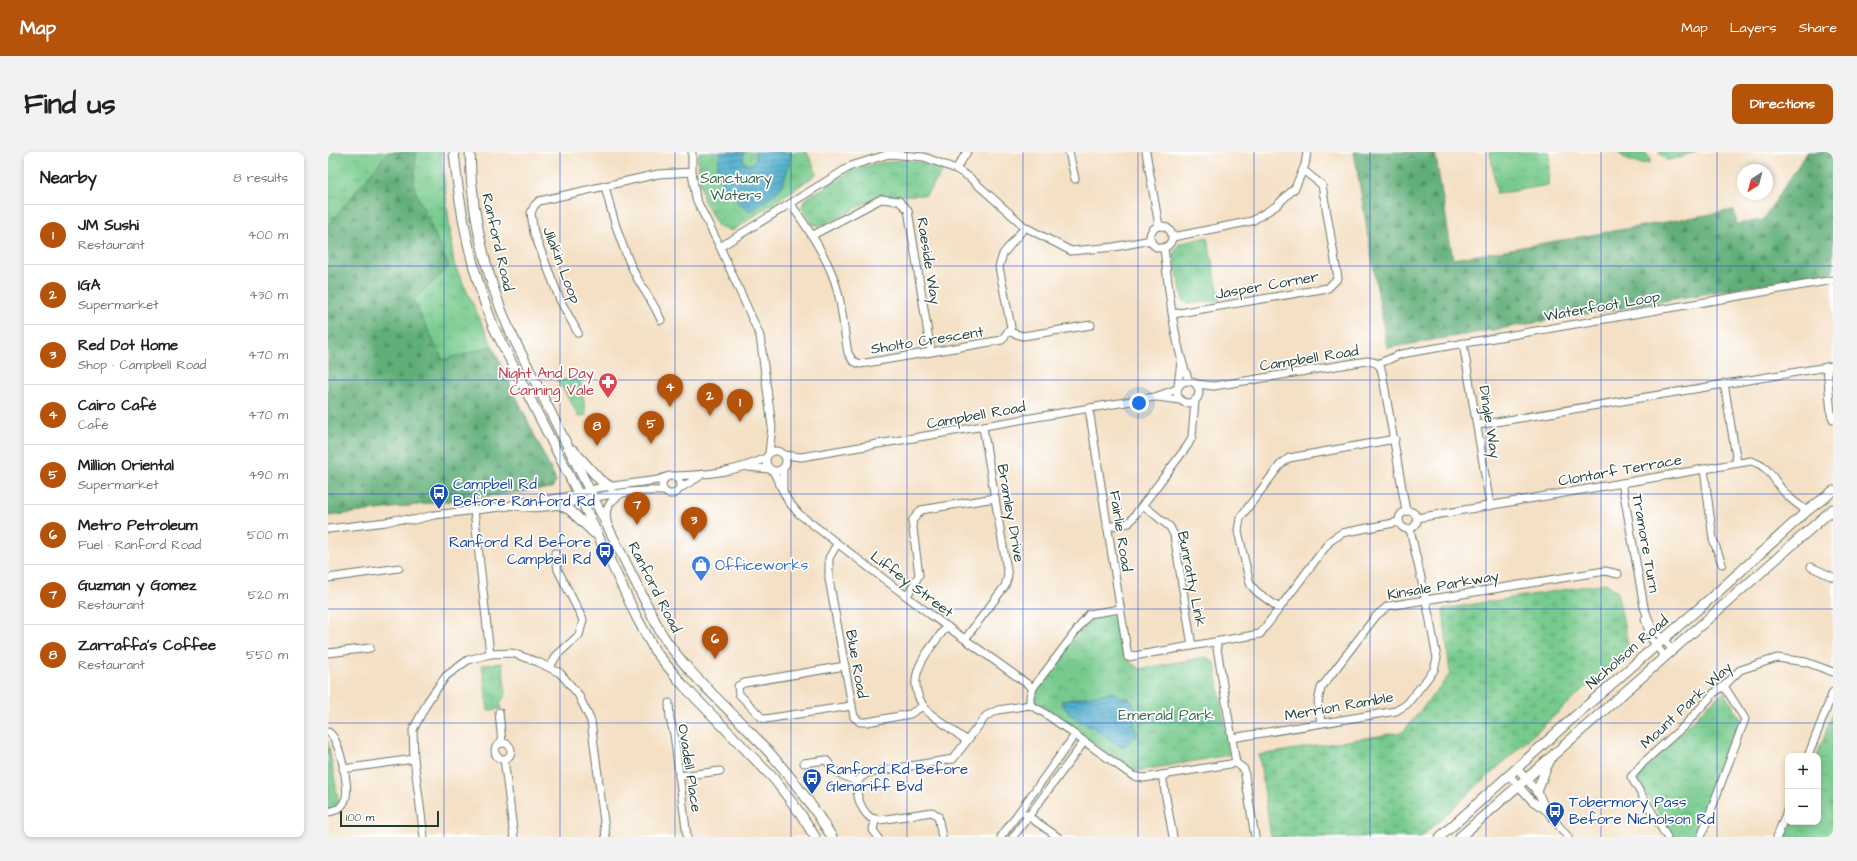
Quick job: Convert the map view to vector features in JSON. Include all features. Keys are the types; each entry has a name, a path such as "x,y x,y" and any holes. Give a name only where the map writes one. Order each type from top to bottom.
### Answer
{"main road":[{"name":"Ranford Road","path":"454,152 461,210 470,255 485,306 508,356 600,538 637,618 655,650 678,679 774,779 800,813 815,837"},
{"name":"Ranford Road","path":"470,152 470,176 478,227 491,282 509,329 654,619 672,650 771,754 819,816 832,837"},
{"path":"565,441 600,480 610,487"},
{"name":"Nicholson Road","path":"1440,837 1807,511 1833,491"},
{"path":"560,505 570,510 600,538"},
{"name":"Nicholson Road","path":"1460,837 1556,750 1833,509"},
{"path":"1537,792 1546,768 1556,750"}],"street":[{"path":"692,152 692,172 696,199 720,247 760,336 772,432 766,464 771,470"},
{"path":"956,169 967,152"},
{"path":"1070,152 1074,179"},
{"path":"1146,152 1159,226"},
{"path":"1173,236 1252,221 1276,206 1295,188 1303,170 1307,152"},
{"path":"720,247 851,166 889,154 924,157 956,169 969,177 1025,227 1071,251 1114,247 1151,240"},
{"name":"Jasper Corner","path":"1173,314 1328,288 1338,278 1322,185 1303,170"},
{"name":"Jilakin Loop","path":"578,333 560,300 534,233 531,213 534,206 539,201 658,174 692,172"},
{"path":"605,186 615,227 623,249 643,290 655,305 661,320"},
{"name":"Raeside Way","path":"812,235 881,199 899,201 908,210 930,352"},
{"name":"Sholto Crescent","path":"791,204 812,235 832,272 836,284 848,353 853,361 860,364 1002,340 1009,332"},
{"path":"1159,226 1166,227 1173,236 1170,244 1164,248 1156,248 1151,240 1151,233 1159,226"},
{"path":"1025,227 1003,254 999,267 1010,327 1009,332 1023,336 1091,325"},
{"path":"1164,248 1181,360 1178,397 1192,420"},
{"name":"Waterfoot Loop","path":"1378,364 1401,354 1833,280"},
{"name":"Dingle Way","path":"1463,343 1478,425 1490,505"},
{"path":"1107,527 1129,523 1188,445 1192,437 1192,420 1198,388 1192,382 1181,360"},
{"name":"Campbell Road","path":"511,505 522,508 560,505 610,487 658,480 670,476 701,476 748,467 774,451 801,457 1155,397 1178,387 1181,382 1192,382 1214,386 1367,361 1378,364 1382,372 1395,439 1406,511"},
{"path":"1478,425 1830,366 1831,414 1833,419"},
{"path":"1724,383 1737,463"},
{"name":"Campbell Road","path":"1155,397 1191,403 1214,386"},
{"name":"Fairlie Road","path":"1089,409 1128,657 1192,646"},
{"name":"Bramley Drive","path":"965,639 1005,586 1008,576 983,427"},
{"path":"772,432 786,460 784,468 783,492"},
{"path":"1279,608 1257,592 1250,584 1238,532 1240,518 1280,465 1289,458 1395,439"},
{"name":"Campbell Road","path":"748,467 771,470 784,468 801,457"},
{"name":"Clontarf Terrace","path":"1417,518 1752,461 1762,464 1769,470 1785,493 1807,511"},
{"path":"1704,469 1713,539 1722,564"},
{"name":"Liffey Street","path":"771,470 788,501 798,514 1032,688"},
{"path":"670,476 678,480 679,488 672,494 664,491 661,485 670,476"},
{"name":"Campbell Road","path":"679,488 701,476"},
{"name":"Tramore Turn","path":"1622,483 1644,607 1644,617 1649,635 1659,643 1672,649"},
{"name":"Campbell Road","path":"592,494 635,490 664,491"},
{"path":"608,526 606,510 613,500 625,492"},
{"name":"Campbell Road","path":"328,529 386,522 398,519 414,520 434,515 511,505 520,502 580,497"},
{"path":"907,596 920,575 912,521 921,510 995,498"},
{"name":"Bunratty Link","path":"1143,505 1170,527 1174,535 1192,646"},
{"path":"474,510 490,654"},
{"path":"1406,511 1413,512 1417,518 1416,525 1410,529 1402,527 1399,522 1400,516 1406,511"},
{"path":"1192,646 1260,634 1335,536 1342,533 1399,522"},
{"name":"Merrion Ramble","path":"1232,738 1396,711 1407,704 1434,670 1437,658 1410,529"},
{"name":"Blue Road","path":"837,544 829,558 829,579 854,717 860,722 867,722 910,714 923,706"},
{"path":"550,667 557,655 579,635 583,620 558,570 555,553"},
{"path":"1812,567 1833,577"},
{"path":"328,578 399,568"},
{"name":"Kinsale Parkway","path":"1321,723 1318,702 1321,688 1376,616 1388,606 1605,571 1618,574"},
{"path":"1030,705 1032,688 1089,614 1120,609"},
{"path":"947,626 923,658 917,671 916,684 923,706 928,712 967,741"},
{"path":"1216,642 1236,763 1244,769 1255,837"},
{"name":"Tramore Turn","path":"1659,643 1664,656"},
{"path":"328,653 370,648"},
{"path":"424,837 414,759 413,730 428,701 446,676 468,660 490,654 512,653 550,667 560,673 578,694 591,722 606,837"},
{"name":"Mount Park Way","path":"1667,837 1631,777 1644,762 1685,725 1714,693 1724,686 1740,670 1777,658 1806,662 1833,672"},
{"path":"845,666 744,683 738,686 738,690 761,717 766,719 851,706"},
{"path":"1700,837 1745,719 1724,686"},
{"path":"1809,753 1833,692"},
{"name":"Ovadell Place","path":"669,703 687,837"},
{"path":"857,782 863,775 868,773 953,759 986,716 998,710 1030,705 1044,712 1133,776 1144,778 1236,763"},
{"path":"499,712 502,743 507,744 510,749 508,756 504,758 514,837"},
{"path":"328,732 334,737 343,769 346,796 342,805 334,811 328,812"},
{"path":"1001,837 1075,735"},
{"path":"1013,837 1084,742"},
{"path":"343,769 414,759"},
{"path":"804,763 826,760 836,772 857,782"},
{"path":"1517,768 1537,792 1546,810 1568,837"},
{"path":"679,776 720,771"},
{"path":"1162,775 1173,837"},
{"path":"1509,775 1532,801 1546,810"},
{"path":"857,782 861,805 867,815 875,820 932,812 938,816 942,837"},
{"path":"1020,811 1058,837"},
{"path":"1777,837 1785,816"},
{"path":"875,820 873,830 878,837"}],"green space":[{"path":"328,152 441,152 454,264 556,481 552,488 328,516"},
{"path":"388,152 416,152 414,188 449,267 413,300 443,360 492,346 556,481 552,488 328,516 328,226"},
{"name":"Sanctuary Waters","path":"699,152 807,152 817,174 732,231 718,226 703,199 698,163"},
{"path":"1354,152 1435,152 1453,259 1734,210 1737,224 1763,220 1807,152 1833,152 1833,272 1387,348"},
{"path":"1490,152 1550,152 1548,185 1497,194"},
{"path":"1618,152 1645,152 1650,159 1650,163 1641,164 1632,162"},
{"path":"1658,152 1696,152 1666,160"},
{"path":"903,160 925,163 943,171 926,195 880,196 822,226 812,224 802,208 804,200 851,171 873,164"},
{"path":"1207,237 1220,300 1189,304 1183,300 1173,254 1179,244"},
{"path":"580,377 586,415 578,417 561,386 556,381"},
{"path":"1606,583 1617,591 1629,648 1421,837 1271,837 1259,755 1403,732 1450,674 1443,609"},
{"name":"Emerald Park","path":"1115,615 1124,658 1140,669 1206,657 1215,663 1229,755 1132,772 1035,701 1035,689 1090,618"},
{"path":"502,663 506,694 500,703 501,709 488,710 482,665"},
{"path":"1724,692 1742,721 1697,837 1671,837 1667,827 1636,778 1709,704"},
{"path":"1833,713 1833,837 1786,837 1791,825 1821,825 1821,753 1818,753"},
{"path":"328,742 340,809 328,811"}],"water":[{"path":"720,152 744,152 743,160 746,164 750,165 756,160 755,152 791,152 788,169 781,188 760,205 749,210 739,204 716,173"},
{"path":"1115,692 1121,698 1129,698 1135,707 1134,727 1137,731 1137,735 1130,740 1128,744 1121,747 1100,733 1093,726 1090,727 1073,716 1063,706 1061,701"}],"place":[{"name":"Night And Day Canning Vale","path":"608,399"},
{"name":"Cairo Café","path":"670,407"},
{"name":"IGA","path":"710,416"},
{"name":"JM Sushi","path":"740,422"},
{"name":"Million Oriental","path":"651,444"},
{"name":"Zarraffa's Coffee","path":"597,446"},
{"name":"Campbell Rd Before Ranford Rd","path":"439,510"},
{"name":"Guzman y Gomez","path":"637,525"},
{"name":"Red Dot Home","path":"694,540"},
{"name":"Ranford Rd Before Campbell Rd","path":"605,568"},
{"name":"Officeworks","path":"701,582"},
{"name":"Metro Petroleum","path":"715,659"},
{"name":"Ranford Rd Before Glenariff Bvd","path":"812,795"},
{"name":"Tobermory Pass Before Nicholson Rd","path":"1555,828"}]}
